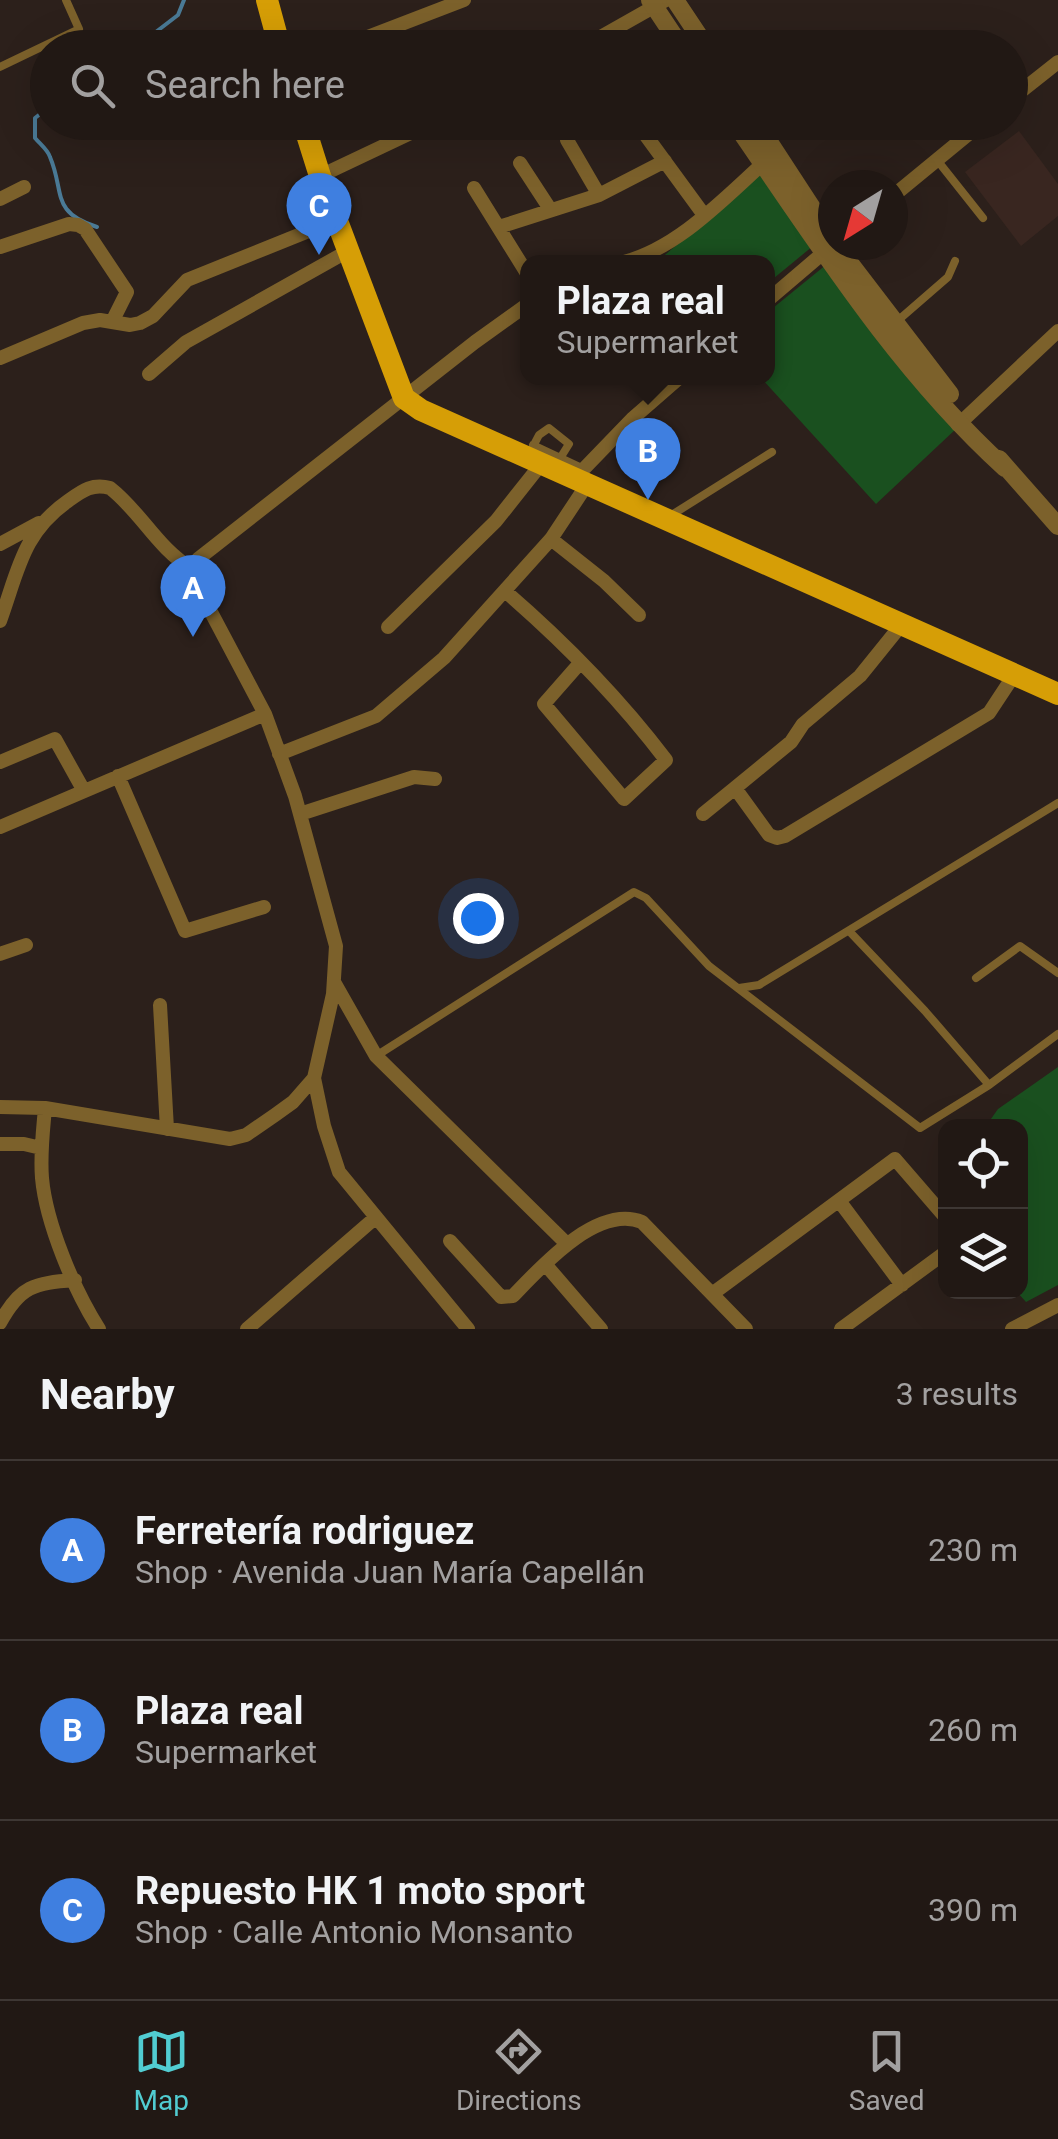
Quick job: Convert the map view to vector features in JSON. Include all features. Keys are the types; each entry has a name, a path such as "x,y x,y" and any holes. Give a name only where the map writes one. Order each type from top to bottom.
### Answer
{"main road":[{"path":"267,0 275,30"},
{"path":"309,140 404,398 422,410 558,465 666,518 1058,694"}],"street":[{"path":"386,30 464,0"},
{"path":"676,0 695,30"},
{"path":"611,30 657,2 672,30"},
{"path":"1028,86 1058,62"},
{"path":"320,176 396,140"},
{"path":"568,140 599,194"},
{"path":"649,140 704,215"},
{"path":"752,140 818,226"},
{"path":"762,140 769,158"},
{"path":"908,184 961,140"},
{"path":"654,255 769,158"},
{"path":"498,227 599,194 665,162"},
{"path":"520,163 550,209"},
{"path":"0,199 24,187"},
{"path":"474,188 520,262"},
{"path":"0,358 83,324 113,320 130,325 140,323 153,316 188,280 336,220"},
{"path":"0,247 69,224 85,229 127,292 113,320"},
{"path":"150,374 186,342 348,251"},
{"path":"775,294 818,257"},
{"path":"843,260 963,421 1055,517"},
{"path":"844,260 896,323 963,421"},
{"path":"468,1329 339,1172 314,1078 334,982 336,946 280,754 192,569 198,559 520,310"},
{"path":"963,421 1058,331"},
{"path":"388,627 558,465 669,385"},
{"path":"280,754 376,716 444,658 550,539 558,465"},
{"path":"0,544 42,521 86,488 99,485 110,488 157,541 192,569"},
{"path":"0,621 16,571 42,521"},
{"path":"550,539 604,581 639,615"},
{"path":"505,591 629,710 666,760 624,799 544,704 580,663"},
{"path":"702,814 791,742 803,724 860,676 902,624"},
{"path":"735,788 768,835 784,836 990,713 1014,676"},
{"path":"0,826 264,714"},
{"path":"0,762 55,739 84,791"},
{"path":"118,776 185,931 264,907"},
{"path":"300,814 414,777 435,779"},
{"path":"0,954 26,944"},
{"path":"334,982 376,1056 566,1243"},
{"path":"160,1005 168,1129"},
{"path":"0,1107 45,1108 230,1139 246,1135 292,1102 314,1078"},
{"path":"45,1108 41,1148 47,1208 99,1329"},
{"path":"0,1144 41,1148"},
{"path":"712,1294 895,1159 938,1209"},
{"path":"840,1202 902,1285"},
{"path":"450,1241 506,1298 566,1243 620,1217 630,1217 642,1222 746,1329"},
{"path":"247,1329 375,1218"},
{"path":"841,1329 938,1258"},
{"path":"545,1264 601,1329"},
{"path":"0,1323 22,1290 45,1282 75,1280"},
{"path":"1012,1329 1058,1304"}],"lane":[{"path":"66,0 80,28 76,30"},
{"path":"0,68 30,53"},
{"path":"937,160 983,218"},
{"path":"896,323 948,277 955,261"},
{"path":"666,518 772,452"},
{"path":"739,988 760,985 1058,803"},
{"path":"376,1056 634,892 646,898 709,966 920,1128 989,1085 1058,1034"},
{"path":"850,932 989,1085"},
{"path":"976,978 1020,946 1058,973"}],"shaded area":[{"path":"1007,140 1026,140 1058,184 1058,216 1021,246 965,172"}],"green space":[{"path":"761,173 813,246 775,277 775,255 665,255"},
{"path":"827,264 957,428 876,504 767,385 775,385 775,306"},
{"path":"1058,1067 1058,1285 1026,1302 1028,1119 991,1119 998,1109"}],"waterway":[{"path":"158,30 178,15 184,0"},
{"path":"37,140 49,154 65,207 72,215 97,227"}],"place":[{"name":"Repuesto HK 1 moto sport","path":"319,255"},
{"name":"Plaza real","path":"648,500"},
{"name":"Ferretería rodriguez","path":"193,637"}]}
